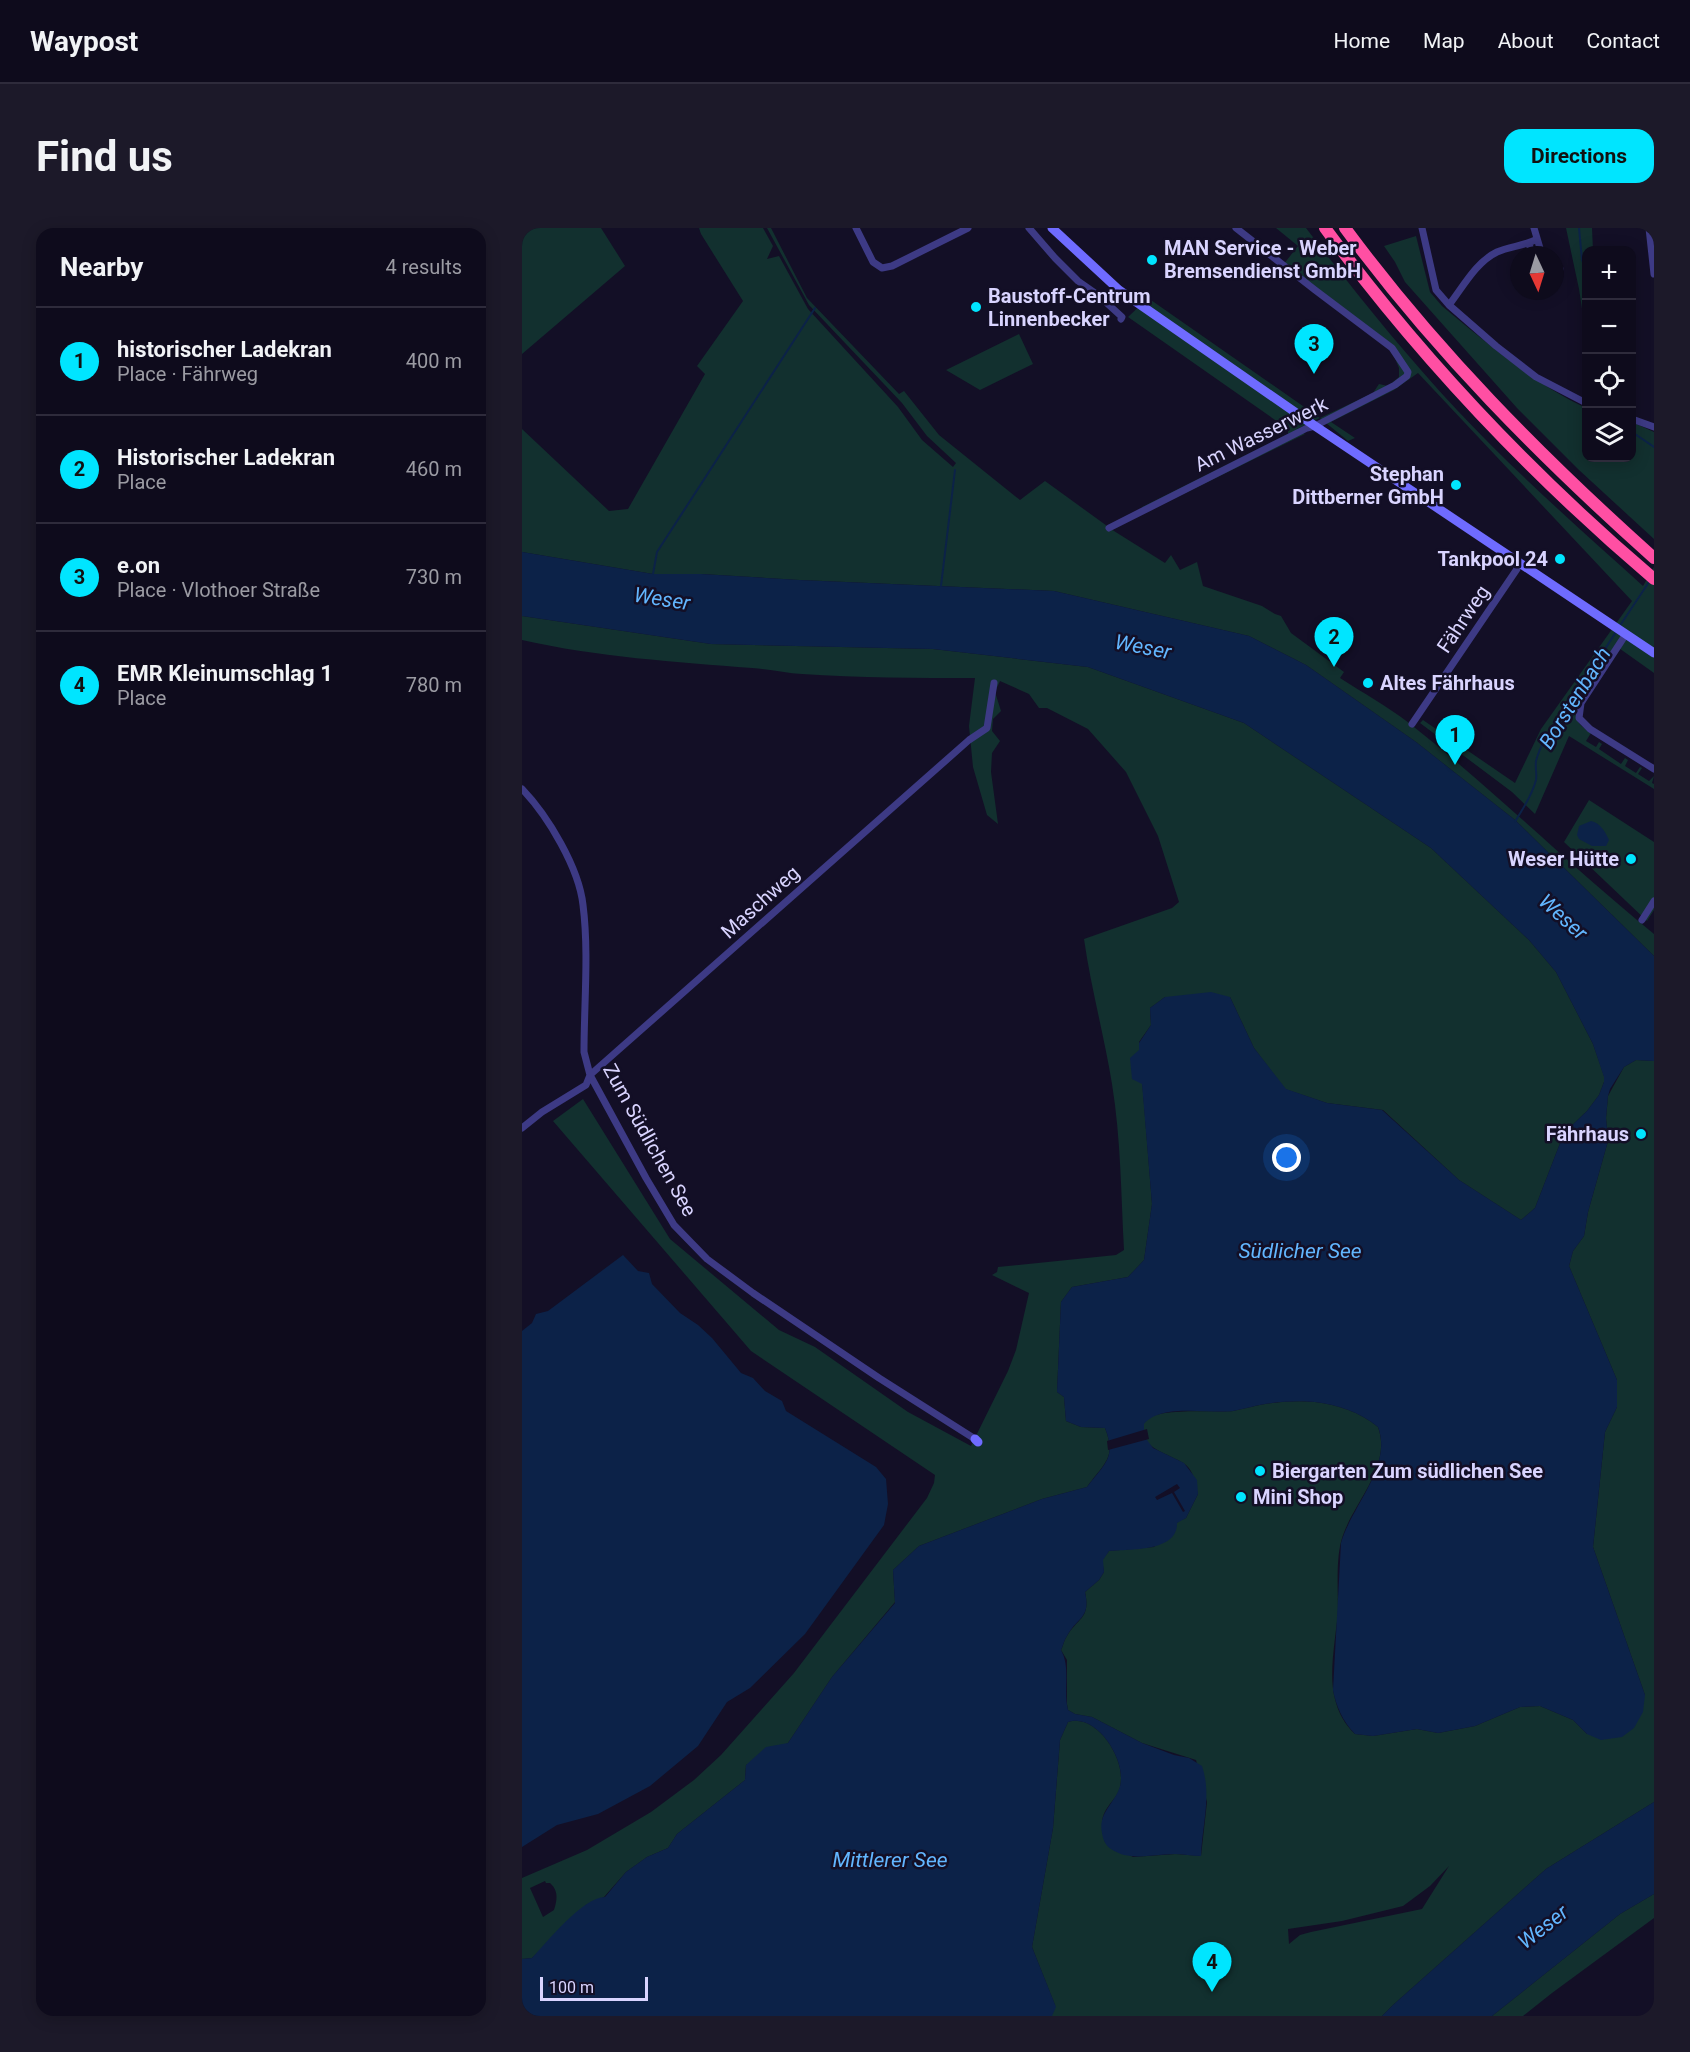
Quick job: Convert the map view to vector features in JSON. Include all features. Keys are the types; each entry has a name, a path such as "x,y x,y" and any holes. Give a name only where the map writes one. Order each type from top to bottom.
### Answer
{"highway":[{"path":"1325,228 1417,342 1504,438 1592,524 1652,577"},
{"path":"1345,228 1429,333 1468,377 1566,477 1654,558"}],"main road":[{"path":"1052,228 1119,290 1315,426 1654,653"}],"street":[{"path":"856,228 873,262 882,268 892,266 968,228"},
{"path":"1029,228 1062,266 1098,295 1122,317 1121,319"},
{"name":"Am Wasserwerk","path":"1109,528 1315,426 1395,385 1407,376 1408,372 1392,348 1236,228"},
{"path":"1422,228 1436,290 1449,305 1536,377 1582,400"},
{"path":"1534,228 1539,246"},
{"path":"1649,228 1654,274"},
{"path":"1449,305 1487,258 1537,238"},
{"path":"1636,420 1654,427"},
{"name":"Fährweg","path":"1412,724 1517,569 1518,561"},
{"path":"1626,634 1581,703 1579,718 1590,729 1654,770"},
{"name":"Maschweg","path":"522,1128 542,1112 586,1085 590,1075 969,740 987,728 994,683"},
{"name":"Zum Südlichen See","path":"522,789 559,841 577,879 584,904 584,1052 590,1075 674,1225 707,1258 753,1293 977,1441"},
{"path":"1642,920 1654,901"}],"green space":[{"path":"522,228 601,228 625,266 522,354"},
{"path":"699,228 763,228 773,246 767,259 779,256 808,309 898,407 922,440 953,467 956,463 927,436 902,403 809,305 767,228 771,228 807,298 899,394 904,391 939,435 1020,500 1045,481 1114,531 1165,563 1171,555 1180,570 1197,562 1203,586 1262,606 1281,616 1291,633 1344,672 1340,678 1401,717 1502,801 1654,934 1654,956 1515,820 1416,742 1306,665 1249,636 1054,591 701,574 653,574 522,552 522,429 609,511 628,509 705,374 697,366 743,301"},
{"path":"1276,228 1306,228 1379,321 1457,410 1525,478 1643,586 1654,567 1654,673 1616,646 1584,691 1576,709 1576,716 1580,724 1591,733 1586,741 1596,747 1599,742 1602,744 1599,749 1621,764 1625,758 1628,760 1625,766 1636,773 1640,767 1642,768 1638,774 1649,781 1654,776 1652,783 1654,789 1569,736 1535,814 1512,792 1420,723 1423,720 1515,783 1541,729 1632,601 1418,373 1394,390 1331,422 1355,438 1348,441 1320,418 1373,393 1379,384 1388,386 1399,377 1399,368 1391,349 1253,245 1283,265 1298,246"},
{"path":"1566,228 1592,228 1593,246 1582,246 1582,309"},
{"path":"1416,236 1430,292 1442,306 1493,348 1547,387 1582,406 1582,462 1636,462 1636,424 1654,432 1654,539 1579,470 1517,408 1405,282 1384,246"},
{"path":"1148,298 1320,418 1297,429 1305,434 1145,513 1142,507 1288,434 1288,429 1128,317"},
{"path":"1019,334 1033,364 980,390 946,370"},
{"path":"522,616 711,644 933,649 1088,667 1244,723 1431,848 1529,940 1556,972 1593,1044 1604,1082 1599,1095 1587,1111 1564,1133 1535,1208 1521,1220 1459,1180 1383,1110 1327,1103 1285,1089 1254,1048 1230,997 1165,997 1150,1008 1151,1025 1139,1042 1152,1204 1144,1260 1128,1277 1072,1287 1061,1302 1057,1392 1064,1397 1066,1421 1081,1427 1105,1428 1110,1446 1107,1460 1087,1487 1042,1499 919,1546 893,1570 895,1602 832,1677 788,1743 746,1765 745,1780 677,1834 668,1848 647,1857 626,1872 604,1897 586,1905 532,1958 522,1959 522,1878 587,1850 651,1812 694,1780 721,1755 794,1673 927,1498 935,1475 751,1351 553,1121 583,1099 670,1239 779,1330 815,1347 908,1412 971,1446 1016,1350 1029,1293 992,1275 997,1272 998,1267 1116,1255 1124,1250 1115,1105 1084,939 1172,908 1179,902 1158,836 1126,772 1088,729 1047,708 1039,708 1029,694 1000,681 995,692 1001,711 993,719 992,731 1000,741 992,753 991,772 998,824 987,815 973,767 969,726 975,678 867,677 796,673 608,655 522,640","holes":["545,1881 553,1886 556,1899 554,1910 543,1917 530,1888"]},
{"path":"1589,800 1654,842 1654,910 1647,921 1564,842"},
{"path":"1636,1060 1654,1061 1654,1802 1546,1869 1382,2016 1020,2016 1055,2005 1032,1947 1053,1828 1060,1740 1068,1722 1078,1721 1097,1729 1117,1758 1121,1779 1120,1788 1102,1820 1105,1842 1133,1857 1176,1854 1201,1856 1207,1802 1196,1760 1142,1743 1092,1717 1075,1714 1068,1710 1067,1704 1067,1660 1061,1650 1071,1630 1085,1613 1085,1592 1099,1580 1104,1572 1102,1560 1109,1551 1154,1547 1179,1521 1186,1518 1198,1494 1193,1474 1189,1468 1157,1450 1145,1439 1142,1432 1144,1423 1149,1418 1171,1412 1233,1411 1258,1405 1307,1401 1348,1410 1378,1427 1381,1442 1380,1457 1375,1472 1346,1528 1338,1558 1338,1611 1332,1667 1333,1689 1340,1713 1355,1734 1373,1736 1417,1729 1438,1733 1475,1726 1520,1707 1540,1706 1573,1720 1587,1734 1645,1695 1593,1547 1605,1432 1617,1407 1617,1380 1569,1266 1573,1251 1584,1236 1588,1212 1608,1141 1606,1118 1608,1096 1624,1067","holes":["1449,1866 1422,1909 1311,1932 1300,1935 1289,1944 1288,1929 1342,1921 1403,1906 1430,1886"]},
{"path":"1654,1894 1654,1918 1523,2016 1492,2016 1620,1914"}],"water":[{"path":"522,552 653,574 701,574 1054,591 1249,636 1306,665 1416,742 1515,820 1654,956 1654,1061 1636,1060 1624,1067 1610,1089 1606,1118 1608,1141 1588,1212 1584,1236 1573,1251 1569,1266 1617,1380 1617,1407 1605,1432 1593,1547 1645,1695 1643,1712 1634,1728 1622,1737 1601,1740 1587,1734 1573,1720 1540,1706 1520,1707 1475,1726 1438,1733 1417,1729 1373,1736 1355,1734 1341,1714 1333,1690 1341,1543 1376,1471 1381,1442 1378,1427 1348,1410 1308,1401 1258,1405 1223,1412 1173,1411 1152,1418 1144,1424 1144,1431 1153,1448 1184,1463 1197,1480 1198,1494 1186,1518 1177,1523 1170,1539 1151,1547 1109,1551 1103,1560 1104,1572 1099,1580 1085,1592 1085,1613 1065,1639 1061,1650 1066,1664 1068,1710 1075,1714 1092,1717 1142,1743 1189,1758 1202,1766 1206,1799 1201,1856 1174,1854 1133,1856 1118,1853 1106,1844 1101,1825 1120,1786 1120,1769 1117,1758 1097,1729 1078,1721 1068,1722 1060,1740 1053,1828 1032,1947 1056,2007 1052,2016 522,2016 522,1959 532,1958 586,1904 605,1897 626,1872 647,1857 668,1848 677,1834 745,1780 746,1765 766,1747 788,1743 832,1677 895,1603 893,1570 919,1546 1042,1499 1087,1487 1107,1460 1110,1447 1105,1428 1081,1427 1066,1421 1064,1397 1057,1392 1061,1302 1072,1287 1128,1277 1144,1260 1152,1204 1142,1084 1132,1079 1130,1058 1139,1050 1139,1043 1151,1025 1150,1008 1165,997 1211,992 1230,997 1254,1048 1286,1089 1327,1103 1382,1110 1459,1180 1521,1220 1535,1208 1564,1133 1587,1111 1599,1095 1604,1077 1593,1044 1556,972 1529,940 1431,848 1244,723 1088,667 933,649 711,644 522,616"},
{"path":"1591,821 1600,826 1606,834 1609,840 1606,846 1592,846 1579,839 1577,835 1579,826"},
{"path":"623,1255 638,1271 649,1273 652,1284 680,1313 712,1338 741,1373 753,1378 765,1391 782,1401 786,1411 876,1467 886,1479 888,1504 884,1525 805,1634 750,1688 727,1702 698,1746 650,1786 598,1814 557,1825 522,1847 522,1331 532,1323 536,1314 548,1311"},
{"name":"Weser","path":"1654,1802 1654,1894 1620,1914 1492,2016 1382,2016 1546,1869"}],"pier":[{"path":"1147,1429 1149,1439 1108,1450 1107,1441"},
{"path":"1177,1484 1180,1488 1174,1492 1185,1511 1183,1512 1172,1493 1157,1500 1155,1497"}],"waterway":[{"name":"Borstenbach","path":"1579,228 1582,260"},
{"path":"653,574 657,552 815,308"},
{"name":"Borstenbach","path":"1636,435 1654,447"},
{"path":"941,586 955,470"},
{"name":"Borstenbach","path":"1619,627 1649,582"},
{"name":"Borstenbach","path":"1515,822 1534,786 1536,761 1543,743 1616,632"}],"place":[{"name":"MAN Service - Weber Bremsendienst GmbH","path":"1152,260"},
{"name":"Baustoff-Centrum Linnenbecker","path":"976,307"},
{"name":"e.on","path":"1314,374"},
{"name":"Stephan Dittberner GmbH","path":"1456,485"},
{"name":"Tankpool 24","path":"1560,559"},
{"name":"Historischer Ladekran","path":"1334,667"},
{"name":"Altes Fährhaus","path":"1368,683"},
{"name":"historischer Ladekran","path":"1455,765"},
{"name":"Weser Hütte","path":"1631,859"},
{"name":"Fährhaus","path":"1641,1134"},
{"name":"Biergarten Zum südlichen See","path":"1260,1471"},
{"name":"Mini Shop","path":"1241,1497"},
{"name":"EMR Kleinumschlag 1","path":"1212,1992"}],"water label":[{"name":"Südlicher See","path":"1300,1251"},
{"name":"Mittlerer See","path":"890,1860"}]}
